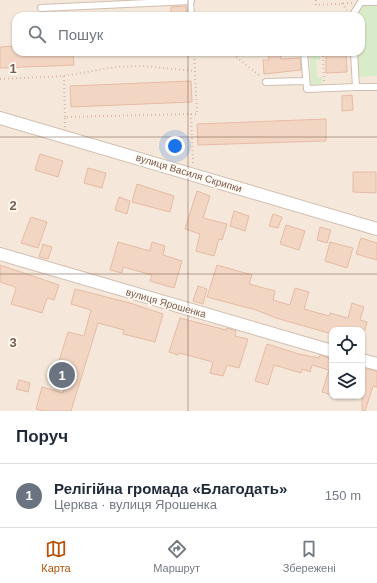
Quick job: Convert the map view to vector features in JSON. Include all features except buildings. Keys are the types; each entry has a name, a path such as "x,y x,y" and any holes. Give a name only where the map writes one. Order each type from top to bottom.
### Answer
{"street":[{"name":"вулиця Василя Скрипки","path":"0,118 377,229"},
{"name":"вулиця Ярошенка","path":"0,254 329,350"},
{"path":"365,361 377,364"}],"lane":[{"path":"41,8 190,1 191,12"},
{"path":"355,12 361,2 377,2"},
{"path":"304,56 307,90 377,87"},
{"path":"354,56 356,87"},
{"path":"266,82 306,80"}],"path":[{"path":"316,0 316,5 361,2"},
{"path":"65,117 197,114 194,56"},
{"path":"235,56 266,82"},
{"path":"323,56 324,89"},
{"path":"0,79 64,76 115,67 135,66 195,71"},
{"path":"64,76 66,137"},
{"path":"191,114 193,175"}],"shaded area":[{"path":"0,0 377,0 377,411 0,411"}],"green space":[{"path":"361,2 377,2 377,76 355,77 354,56 365,56 365,12 355,12"},
{"path":"310,56 320,56 320,60 316,60 317,77 322,77 322,84 311,85"}],"place":[{"name":"Релігійна громада «Благодать»","path":"62,375"}]}
